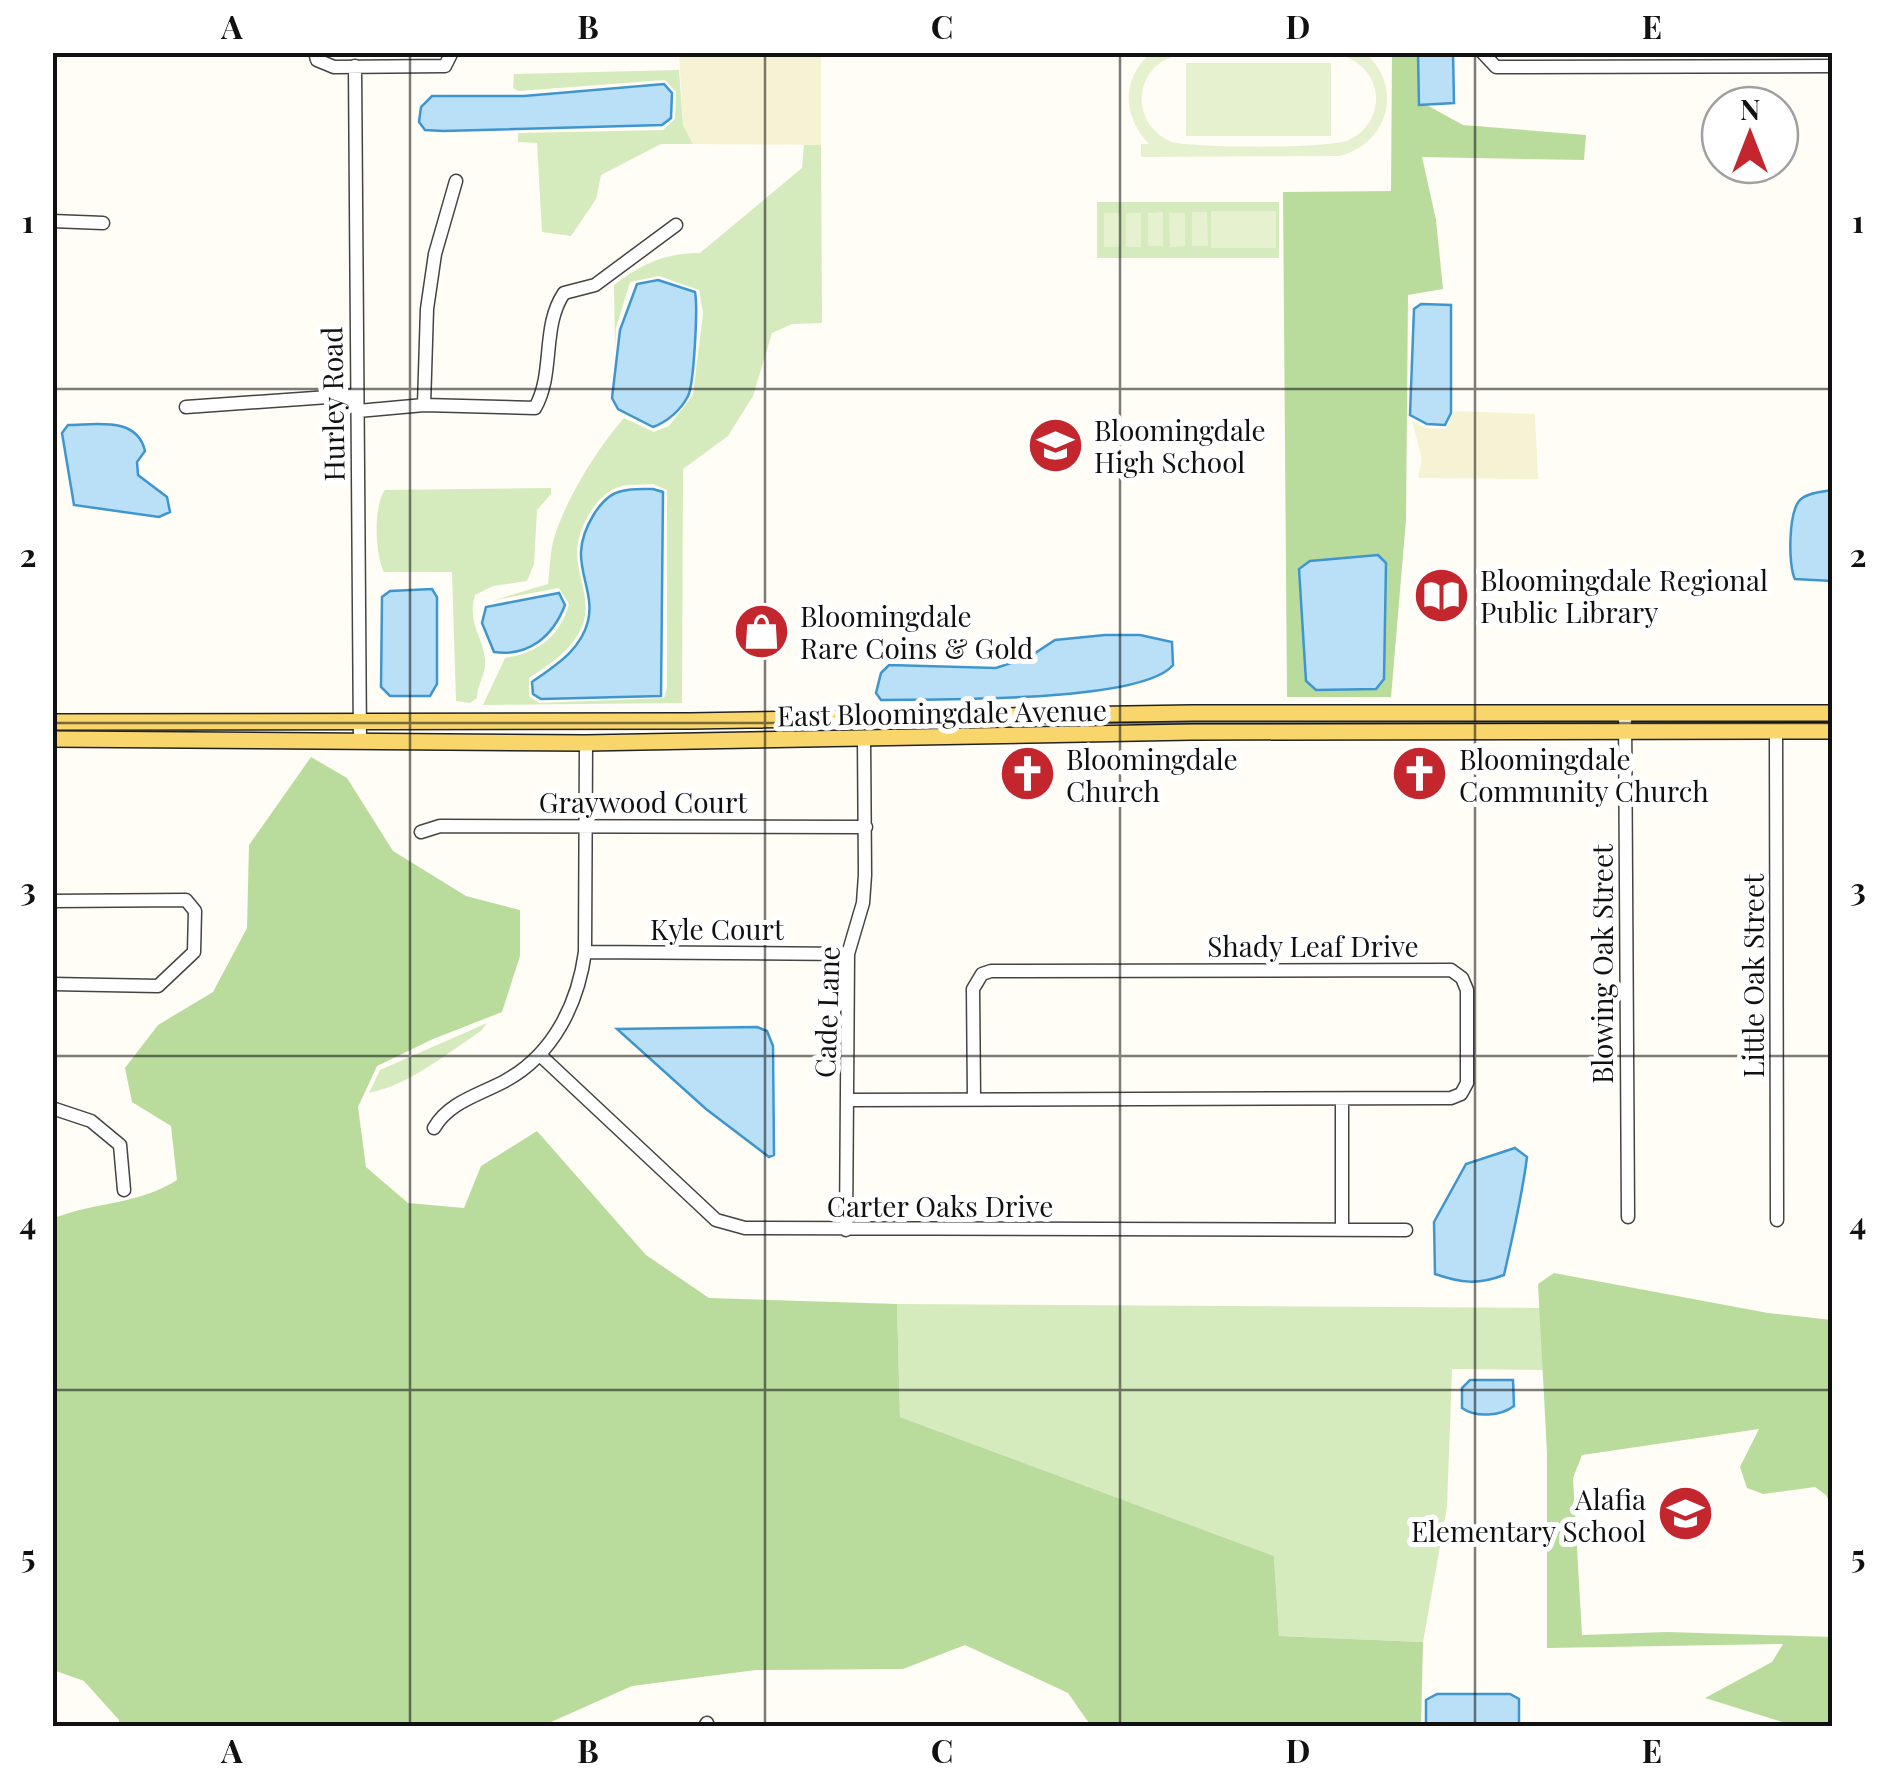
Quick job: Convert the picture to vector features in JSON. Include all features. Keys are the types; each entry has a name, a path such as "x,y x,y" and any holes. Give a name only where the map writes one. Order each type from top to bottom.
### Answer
{"main road":[{"name":"East Bloomingdale Avenue","path":"52,722 690,720 1192,713 1832,713"},
{"path":"1192,713 1192,732"},
{"path":"864,718 864,738"},
{"path":"681,741 690,720"},
{"name":"East Bloomingdale Avenue","path":"52,739 586,743 1192,732 1832,732"}],"street":[{"path":"315,52 317,60 334,66 444,66 452,52"},
{"path":"1482,52 1496,66 1832,66"},
{"name":"Hurley Road","path":"354,66 360,742"},
{"path":"424,405 427,309 435,254 456,181"},
{"path":"52,221 102,223"},
{"path":"358,410 424,405 535,408 546,389 546,362 556,304 564,292 594,286 676,225"},
{"path":"186,407 358,395"},
{"name":"Blowing Oak Street","path":"1625,712 1628,1217"},
{"name":"Little Oak Street","path":"1776,732 1777,1220"},
{"name":"Cade Lane","path":"846,1230 848,954 863,902 864,738"},
{"path":"434,1128 444,1112 510,1079 540,1055 573,1005 585,952 586,743"},
{"name":"Graywood Court","path":"422,832 440,826 866,827"},
{"path":"52,901 186,900 196,911 194,952 158,986 52,984"},
{"name":"Kyle Court","path":"585,952 848,954"},
{"name":"Shady Leaf Drive","path":"848,1100 1451,1098 1462,1094 1467,1083 1467,990 1462,978 1451,970 992,971 982,974 974,989 974,1098"},
{"name":"Carter Oaks Drive","path":"540,1055 716,1220 745,1228 1406,1230"},
{"path":"1342,1100 1342,1230"},
{"path":"52,1108 91,1120 120,1144 124,1190"}],"shaded area":[{"path":"679,53 821,53 821,145 693,144 683,125"},
{"path":"1455,411 1535,414 1538,479 1418,478 1422,459 1412,421 1426,428 1446,429"}],"green space":[{"path":"1152,52 1365,53 1384,81 1385,112 1370,139 1339,156 1141,157 1141,144 1149,144 1134,121 1129,97 1130,85","holes":["1186,54 1344,56 1356,62 1373,82 1375,110 1361,132 1337,143 1262,147 1172,142 1157,133 1142,106 1147,78 1169,58"]},
{"path":"1392,53 1423,53 1423,103 1463,125 1586,135 1584,160 1422,157 1436,220 1443,289 1408,295 1406,520 1391,697 1287,697 1283,192 1391,191"},
{"path":"1186,63 1331,63 1331,136 1186,136"},
{"path":"679,70 683,125 693,144 661,144 601,175 596,199 571,236 542,232 537,143 518,142 518,133 663,130 675,119 676,92 665,80 518,91 513,88 514,74"},
{"path":"804,145 821,145 822,323 792,324 772,333 753,396 728,436 683,469 682,703 483,705 505,658 546,642 560,626 569,604 559,588 495,600 548,584 553,543 567,506 593,459 624,418 654,432 669,426 693,395 703,313 699,290 659,276 630,282 616,328 615,350 614,285 654,261 700,253 802,168","holes":["653,484 667,490 664,698 539,703 529,696 529,678 567,649 583,624 585,598 577,554 580,534 590,513 604,495 622,486"]},
{"path":"1097,202 1279,202 1279,258 1097,258"},
{"path":"1211,211 1276,211 1276,248 1211,248"},
{"path":"1163,212 1163,246 1148,246 1148,213"},
{"path":"1192,212 1207,212 1208,246 1192,246"},
{"path":"1104,213 1120,213 1120,247 1104,247"},
{"path":"1126,213 1141,213 1141,247 1126,247"},
{"path":"1169,213 1185,213 1185,246 1170,247"},
{"path":"551,488 551,494 537,510 534,564 527,581 493,586 475,595 473,614 485,669 477,698 470,703 456,701 452,572 384,572 377,530 381,497 385,490"},
{"path":"311,757 347,778 393,851 466,896 520,910 520,956 502,1012 377,1066 358,1107 366,1167 408,1203 464,1208 481,1166 537,1131 646,1255 709,1298 897,1304 900,1417 1274,1556 1279,1636 1423,1642 1421,1726 1091,1726 1068,1693 965,1645 903,1669 756,1670 632,1686 542,1726 119,1726 119,1720 84,1681 53,1670 52,1247 57,1217 148,1194 177,1180 171,1126 132,1102 125,1068 158,1025 213,992 247,928 249,845"},
{"path":"487,1023 428,1067 369,1093 380,1070"},
{"path":"1554,1273 1768,1313 1832,1320 1832,1508 1826,1495 1815,1487 1763,1494 1747,1488 1740,1467 1759,1429 1582,1455 1573,1478 1582,1635 1667,1632 1832,1637 1832,1726 1795,1726 1705,1698 1772,1662 1783,1644 1547,1648 1547,1453 1538,1284"},
{"path":"897,1304 1548,1308 1548,1370 1452,1369 1447,1507 1423,1642 1279,1636 1274,1556 900,1417"}],"water":[{"path":"1418,53 1453,53 1454,103 1419,105"},
{"path":"664,84 672,93 671,118 662,125 443,131 425,130 419,122 421,107 432,96 524,96"},
{"path":"658,280 695,292 696,328 688,396 673,415 653,427 618,409 612,398 620,330 637,284"},
{"path":"1421,304 1451,305 1451,413 1445,425 1427,424 1410,415 1414,309"},
{"path":"68,425 114,425 134,432 145,451 137,462 138,475 167,497 170,512 159,517 74,505 62,433"},
{"path":"653,489 663,492 661,696 541,699 533,694 532,682 574,649 588,621 581,552 589,524 600,506 614,494"},
{"path":"1832,490 1832,581 1795,579 1790,538 1797,505 1808,495"},
{"path":"1378,555 1386,563 1384,679 1376,689 1316,690 1306,681 1299,569 1310,561"},
{"path":"432,589 437,597 437,684 430,696 390,696 381,687 382,597 390,591"},
{"path":"559,593 565,605 546,635 529,648 494,652 482,623 486,607"},
{"path":"1140,635 1172,642 1173,665 1154,677 1081,693 881,700 876,693 881,673 889,665 996,668 1029,657 1055,640"},
{"path":"757,1027 767,1031 773,1046 774,1155 769,1157 706,1109 617,1029"},
{"path":"1515,1148 1527,1157 1504,1275 1470,1282 1435,1274 1434,1222 1466,1164"},
{"path":"1470,1380 1513,1380 1514,1406 1488,1414 1462,1408 1462,1388"},
{"path":"1437,1694 1510,1694 1519,1699 1519,1726 1426,1726 1426,1700"}],"place":[{"name":"Bloomingdale High School","path":"1055,445"},
{"name":"Bloomingdale Regional Public Library","path":"1441,595"},
{"name":"Bloomingdale Rare Coins & Gold","path":"761,631"},
{"name":"Bloomingdale Church","path":"1027,774"},
{"name":"Bloomingdale Community Church","path":"1420,774"},
{"name":"Alafia Elementary School","path":"1685,1514"}]}
